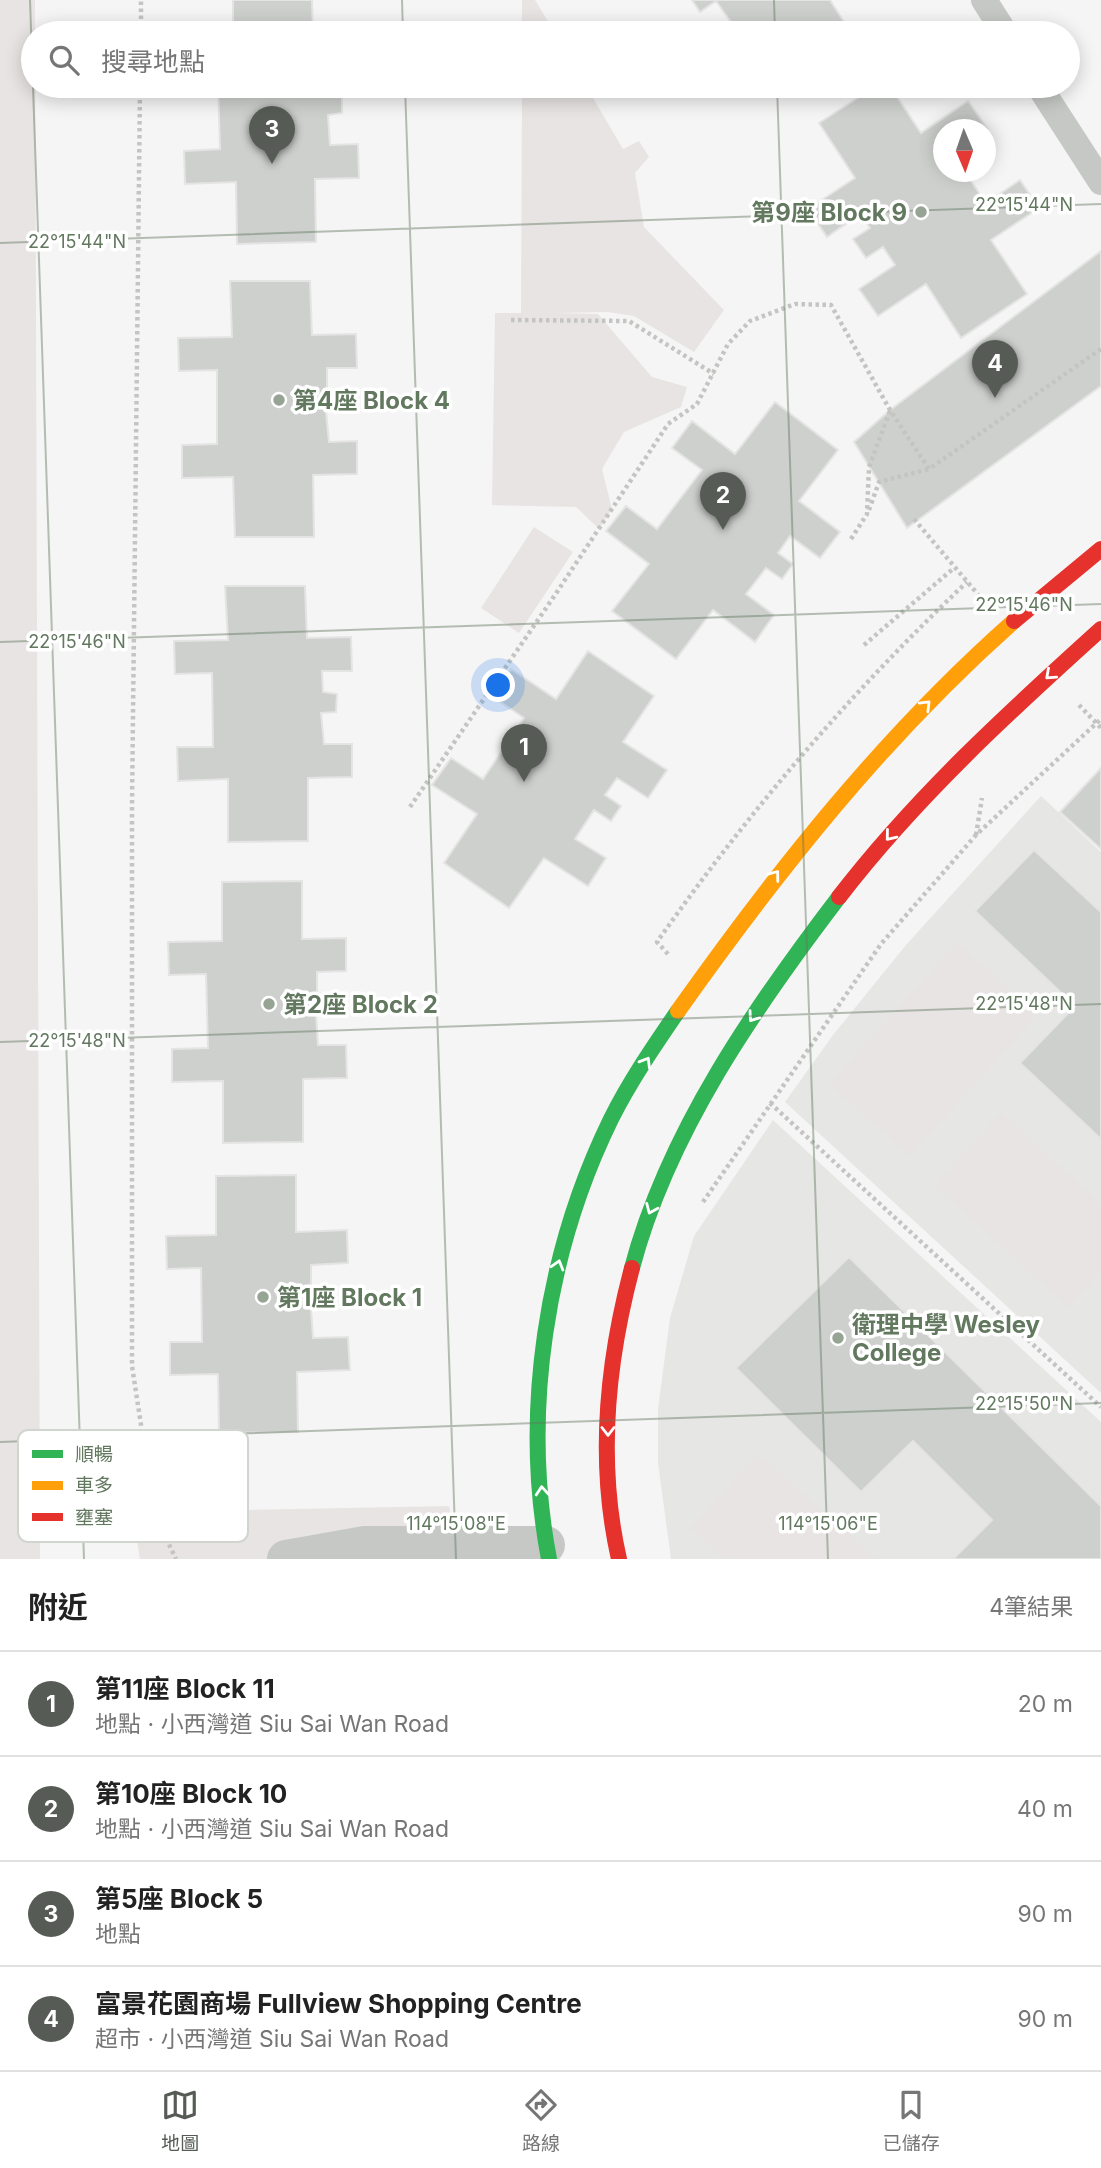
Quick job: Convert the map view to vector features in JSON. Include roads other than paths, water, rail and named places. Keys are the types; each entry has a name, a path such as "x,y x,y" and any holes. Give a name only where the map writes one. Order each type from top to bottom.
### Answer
{"main road":[{"path":"547,1552 538,1452 539,1387 545,1331 555,1274 572,1218 611,1120 661,1037 729,936 844,792 994,640 1101,549"},
{"path":"619,1559 613,1535 607,1470 608,1415 617,1329 638,1240 678,1146 728,1053 814,931 894,829 1002,718 1101,629"}],"street":[{"path":"286,1559 365,1545 547,1552"}],"lane":[{"path":"984,0 997,21"},
{"path":"1047,98 1101,182"}],"place":[{"name":"第5座 Block 5","path":"272,164"},
{"name":"第9座 Block 9","path":"921,212"},
{"name":"富景花園商場 Fullview Shopping Centre","path":"995,398"},
{"name":"第4座 Block 4","path":"279,400"},
{"name":"第10座 Block 10","path":"723,530"},
{"name":"第11座 Block 11","path":"524,782"},
{"name":"第2座 Block 2","path":"269,1004"},
{"name":"第1座 Block 1","path":"263,1297"},
{"name":"衛理中學 Wesley College","path":"838,1338"}]}
